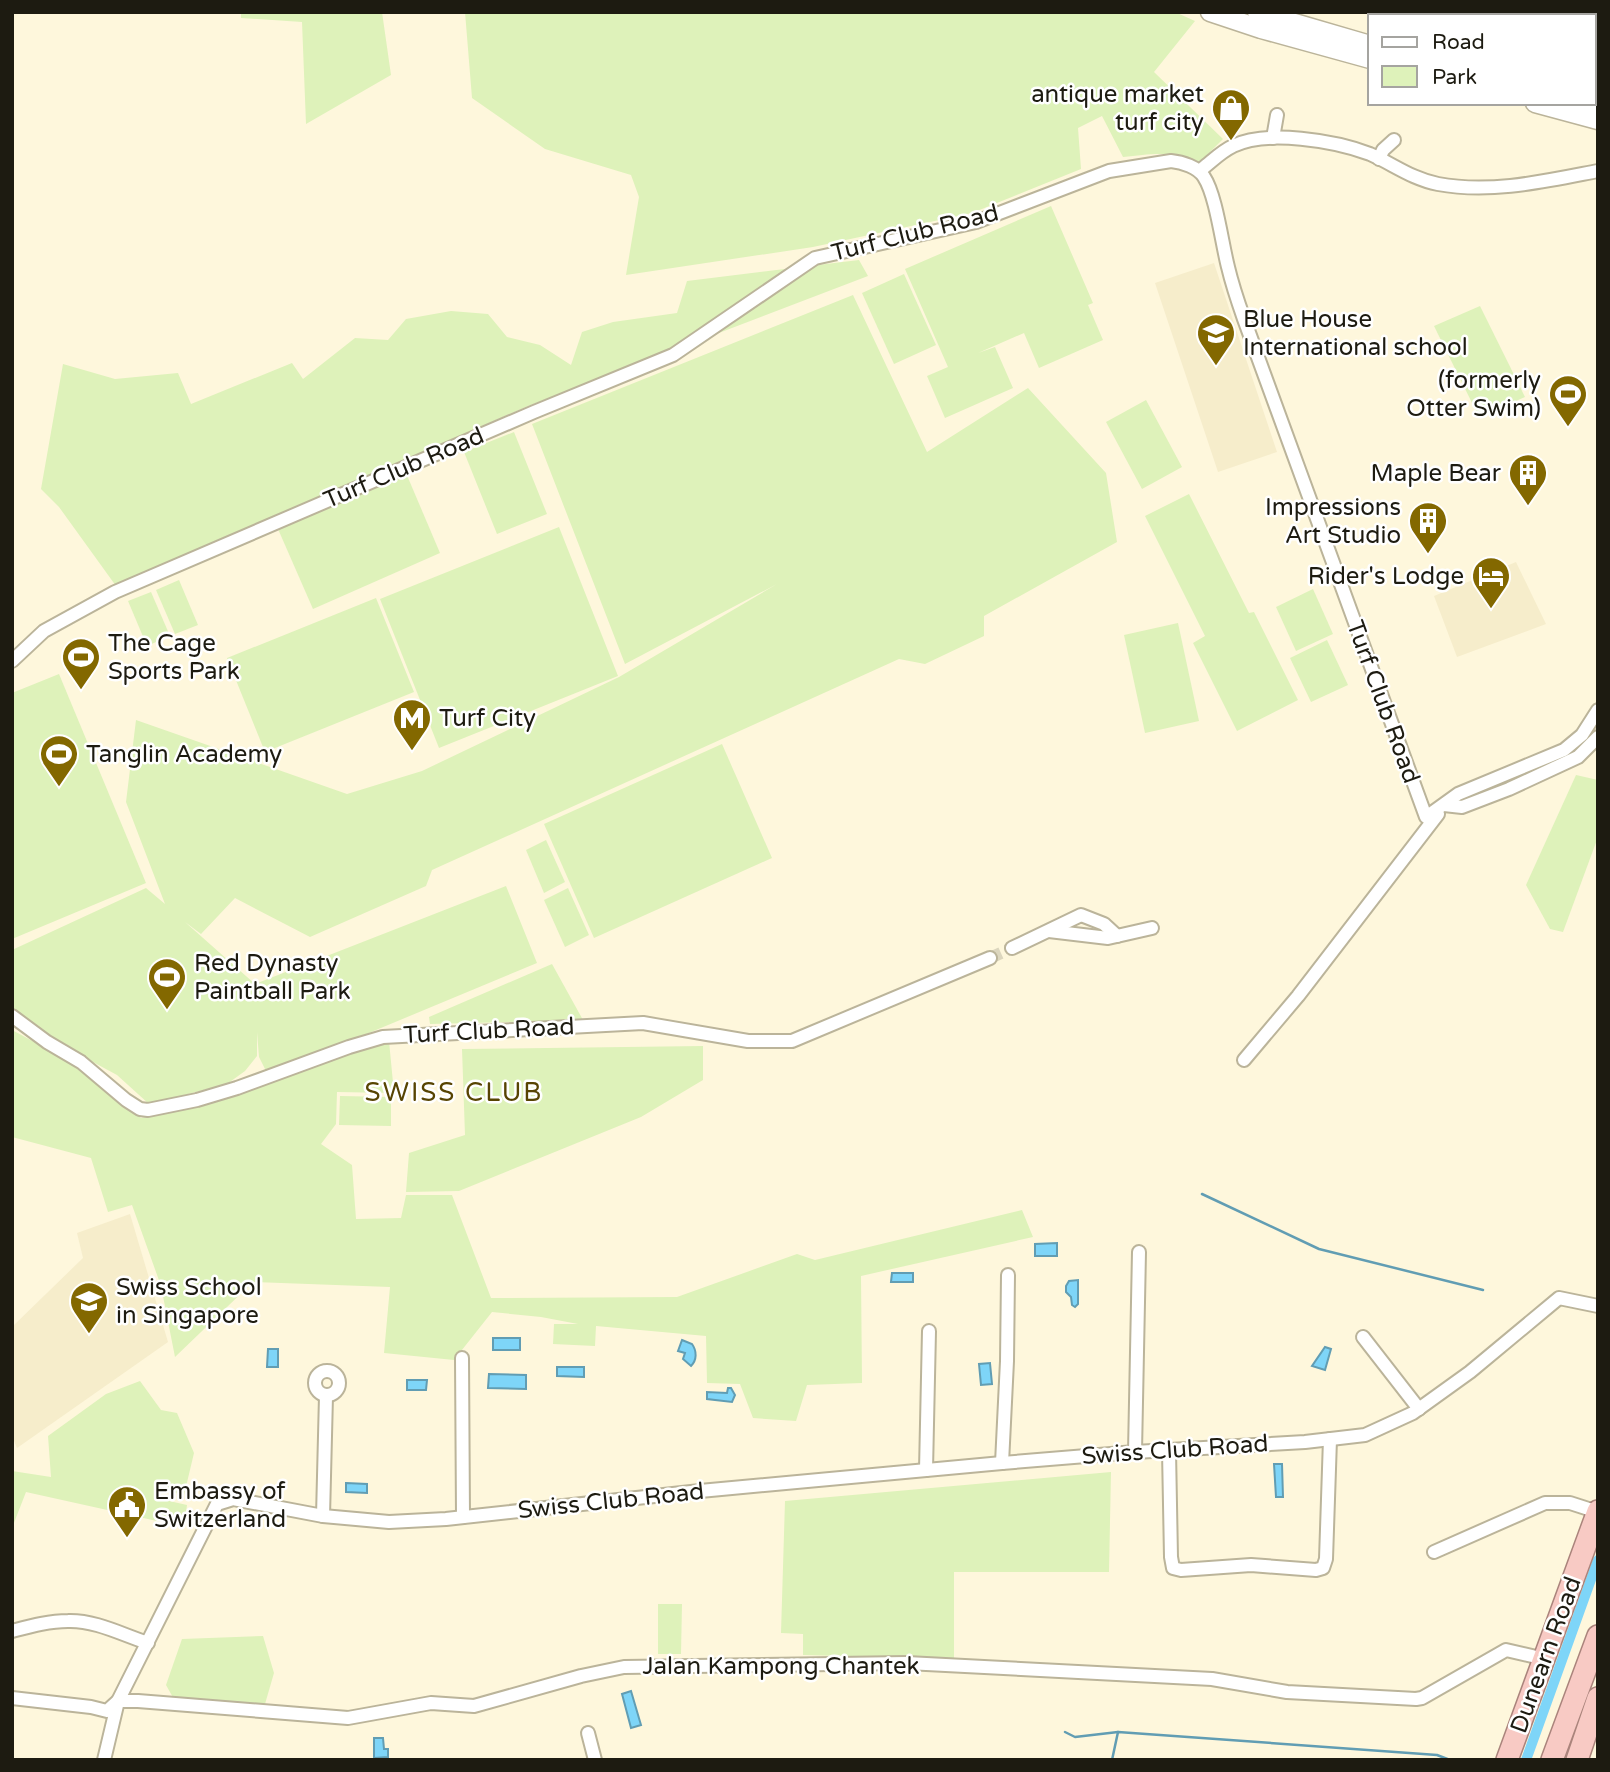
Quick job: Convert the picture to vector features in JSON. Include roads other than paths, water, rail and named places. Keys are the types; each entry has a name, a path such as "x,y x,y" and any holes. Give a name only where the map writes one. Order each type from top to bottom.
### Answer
{"highway":[{"name":"Dunearn Road","path":"1507,1760 1598,1512"},
{"path":"1552,1760 1598,1636"},
{"path":"1566,1721 1578,1721 1595,1705"},
{"path":"1577,1760 1595,1705"}],"main road":[{"path":"1210,12 1368,58"},
{"path":"1256,12 1368,44"},
{"path":"1564,107 1598,120"}],"street":[{"path":"1273,138 1277,115"},
{"path":"1203,168 1232,146 1250,139 1273,138 1326,143 1370,154 1401,172 1425,181 1466,188 1497,187 1598,171"},
{"path":"1379,159 1383,150 1394,140"},
{"name":"Turf Club Road","path":"12,661 44,631 115,592 673,355 815,258 976,222 1109,171 1171,161 1199,171 1211,191 1228,270 1244,319 1426,817 1458,794 1564,750 1582,735 1598,710"},
{"name":"Turf Club Road","path":"1444,805 1462,807 1496,794 1578,757 1598,737"},
{"path":"1492,780 1496,794"},
{"name":"Turf Club Road","path":"1244,1060 1298,996 1444,805"},
{"path":"1012,948 1080,915 1104,924 1116,936"},
{"path":"1074,919 1089,935"},
{"path":"1047,931 1116,936 1152,928"},
{"name":"Turf Club Road","path":"12,1016 47,1042 81,1062 126,1100 140,1109 148,1110 237,1088 349,1046 383,1037 643,1023 748,1041 792,1041 990,958"},
{"path":"1135,1452 1139,1251"},
{"path":"1002,1463 1008,1275"},
{"name":"Swiss Club Road","path":"148,1643 217,1504 233,1499 323,1516 373,1522 463,1517 1002,1463 1365,1435 1419,1409 1470,1372 1559,1298 1598,1306"},
{"path":"926,1470 929,1331"},
{"path":"1363,1338 1419,1409"},
{"path":"462,1358 463,1517"},
{"path":"323,1516 326,1396"},
{"path":"1170,1451 1173,1567 1181,1570 1251,1565 1316,1570 1324,1568 1326,1559 1330,1439"},
{"path":"1434,1552 1545,1503 1570,1503 1598,1512"},
{"path":"12,1631 70,1620 93,1624 148,1643 118,1701 104,1760"},
{"name":"Jalan Kampong Chantek","path":"12,1698 107,1711 118,1701 138,1701 348,1718 431,1703 474,1706 581,1676 624,1667 907,1663 1199,1678 1287,1692 1416,1699 1506,1650 1545,1660"},
{"path":"588,1733 595,1760"}],"water":[{"path":"1057,1243 1057,1256 1035,1256 1035,1244"},
{"path":"892,1273 913,1273 913,1282 891,1282"},
{"path":"1078,1280 1078,1304 1075,1307 1066,1292 1066,1286 1069,1281"},
{"path":"493,1338 520,1338 520,1350 493,1350"},
{"path":"682,1340 692,1344 695,1350 691,1366 683,1359 685,1353 678,1351"},
{"path":"1325,1347 1331,1349 1325,1370 1312,1366"},
{"path":"268,1349 278,1349 278,1367 267,1367"},
{"path":"990,1363 992,1384 981,1385 979,1364"},
{"path":"557,1367 584,1367 584,1377 557,1376"},
{"path":"489,1374 526,1375 526,1389 488,1388"},
{"path":"407,1380 427,1380 426,1390 407,1390"},
{"path":"728,1388 731,1388 735,1395 732,1402 707,1399 707,1392 727,1393"},
{"path":"1274,1464 1282,1464 1283,1497 1276,1497"},
{"path":"346,1483 367,1484 367,1493 346,1492"},
{"path":"631,1691 641,1725 631,1728 622,1694"},
{"path":"374,1738 383,1738 388,1757 374,1758"}],"waterway":[{"path":"1202,1194 1319,1249 1483,1290"},
{"path":"1526,1760 1598,1560"},
{"path":"1065,1732 1075,1737 1118,1732 1437,1755 1450,1760"},
{"path":"1112,1760 1118,1732"}],"tunnel":[{"path":"990,958 1012,948"}],"place":[{"name":"antique market turf city","path":"1231,142"},
{"name":"Blue House International school","path":"1216,367"},
{"name":"(formerly Otter Swim)","path":"1568,428"},
{"name":"Maple Bear","path":"1528,507"},
{"name":"Impressions Art Studio","path":"1428,555"},
{"name":"Rider's Lodge","path":"1491,610"},
{"name":"The Cage Sports Park","path":"81,691"},
{"name":"Turf City","path":"412,752"},
{"name":"Tanglin Academy","path":"59,788"},
{"name":"Red Dynasty Paintball Park","path":"167,1011"},
{"name":"Swiss School in Singapore","path":"89,1335"},
{"name":"Embassy of Switzerland","path":"127,1539"}],"district":[{"name":"SWISS CLUB","path":"454,1092"}]}
